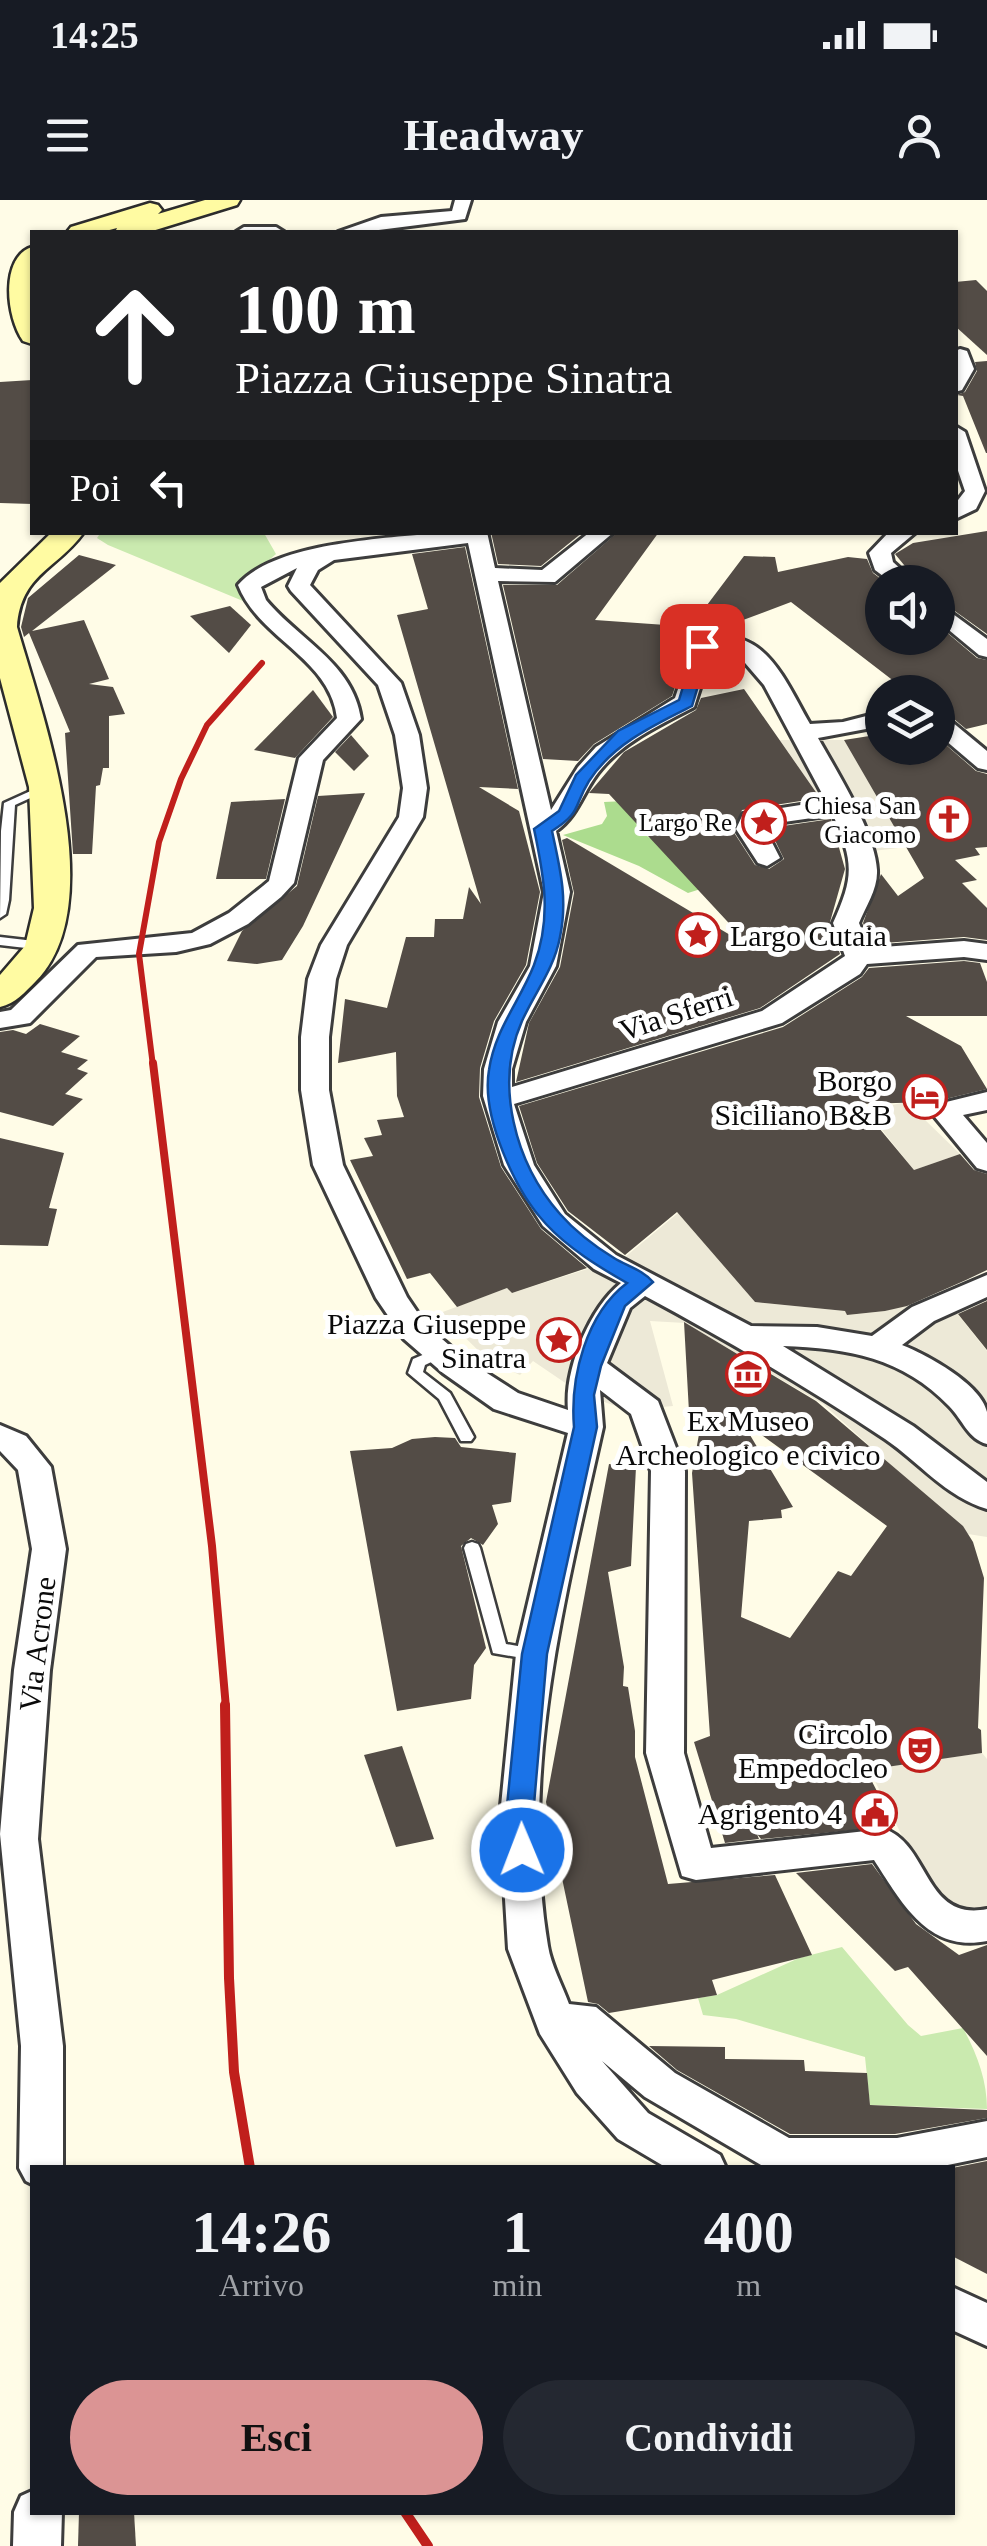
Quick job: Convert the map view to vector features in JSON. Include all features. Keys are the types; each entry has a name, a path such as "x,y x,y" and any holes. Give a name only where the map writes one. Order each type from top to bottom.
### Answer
{"street":[{"path":"85,230 180,200"},
{"path":"132,230 228,200"},
{"path":"353,230 381,222 454,216"},
{"path":"20,260 16,279 24,326 30,335"},
{"path":"0,338 30,338"},
{"path":"958,440 976,491 968,506 958,511"},
{"path":"0,996 32,964 43,946 52,908 46,787 2,615 14,582 67,535"},
{"path":"0,1020 20,1017 87,952 102,947 188,942 254,905 281,882 310,758 350,718 350,708 325,669 255,602 249,586 266,572 327,555 469,535"},
{"path":"476,535 556,892 543,966 512,1022 502,1050 497,1096 506,1134 536,1194 554,1220 606,1262 745,1336 901,1434 962,1483 987,1497"},
{"path":"486,574 547,577 600,535"},
{"path":"884,565 880,553 889,540 900,535"},
{"path":"327,555 310,566 299,586 389,683 407,736 416,788 411,817 334,945 322,979 315,1037 320,1127 328,1165 392,1298 415,1332 506,1401 586,1396 646,1408 668,1471 665,1753 696,1865 884,1844 944,1925 962,1931 987,1926"},
{"path":"955,623 983,645"},
{"path":"543,829 566,814 582,779 624,735 686,702 699,649 734,642 748,649 802,732 862,852 862,884 846,924 859,957 964,949 987,952"},
{"path":"802,732 865,724"},
{"path":"955,736 987,763"},
{"path":"767,858 749,829 752,819 840,807"},
{"name":"Via Sferri","path":"497,1096 608,1070 772,1017 850,968 859,957"},
{"path":"987,1101 944,1111 987,1162"},
{"path":"642,1282 616,1302 586,1396 534,1654 520,1816 528,1949 556,2022 592,2082 633,2126 699,2165"},
{"path":"879,1346 924,1314 987,1285"},
{"path":"745,1336 808,1334 879,1346 947,1382 972,1409 987,1433"},
{"name":"Via Acrone","path":"0,1436 14,1444 34,1467 49,1550 32,1670 19,1839 42,2046 41,2165"},
{"path":"556,2022 580,2020 660,2085 784,2156 897,2156 987,2139"},
{"path":"955,2308 987,2326"},
{"path":"37,2546 38,2515"}],"lane":[{"path":"0,914 8,889 4,834 10,803 46,787"},
{"path":"0,942 43,946"},
{"path":"439,1353 418,1362 416,1373 445,1396 466,1437"},
{"path":"472,1548 499,1649 534,1654"}],"green space":[{"path":"265,535 276,554 239,587 243,601 97,538"},
{"path":"626,801 648,837 669,846 710,886 688,893 639,866 563,835 602,824 607,816 604,802"},
{"path":"842,1947 921,2036 963,2028 980,2067 987,2109 870,2105 865,2057 736,2019 703,2015 698,1998 717,1995 799,1958"}],"shaded area":[{"path":"778,740 844,740 907,847 847,854 822,816 764,828 789,859 758,864 753,857 737,859 734,814 754,791 766,809 818,803"},
{"path":"902,1103 960,1154 914,1170 866,1110"},
{"path":"678,1213 755,1302 845,1311 848,1315 885,1311 936,1295 952,1307 987,1351 987,1537 968,1534 823,1404 685,1323 650,1321 673,1406 628,1410 583,1395 533,1361 520,1375 488,1360 440,1313 507,1288 512,1293 625,1257"},
{"path":"982,1753 987,1759 987,1906 966,1915 952,1913 909,1850 869,1769"}],"building":[{"path":"976,280 987,291 987,355 958,329 958,282"},
{"path":"987,361 987,453 963,396 958,395 965,392 977,371 975,362"},
{"path":"30,380 30,504 0,503 0,382"},
{"path":"987,531 987,634 955,611 955,565 904,565 895,554 913,543"},
{"path":"492,535 579,535 541,566 498,564"},
{"path":"615,535 657,535 595,620 694,627 672,696 594,744 578,761 543,759 503,585 557,585"},
{"path":"465,547 518,789 479,787 519,811 540,892 526,965 494,1021 480,1068 479,1097 501,1167 541,1229 587,1268 512,1293 507,1288 457,1307 430,1273 407,1279 350,1160 373,1156 364,1138 382,1135 377,1120 404,1117 397,1096 396,1052 338,1063 345,999 387,1008 406,937 434,937 435,919 463,919 469,887 481,904 397,615 428,609 412,554"},
{"path":"79,555 116,565 32,631 84,620 109,679 89,684 113,687 125,714 109,716 109,768 103,768 100,785 96,786 92,854 73,854 65,733 70,732 29,633 24,637 21,627 28,598"},
{"path":"744,556 775,557 778,572 848,557 867,559 865,655 955,655 955,639 977,658 987,660 987,724 966,729 955,720 955,675 886,675 791,602 727,626 701,613"},
{"path":"230,606 251,625 229,653 190,616"},
{"path":"744,689 820,798 742,810 733,831 755,865 769,869 784,859 769,828 831,819 845,869 830,922 840,954 760,1008 516,1082 529,1023 560,967 574,893 562,840 567,838 752,948 609,794 589,793 624,752 696,710 701,698"},
{"path":"313,690 333,717 295,758 254,750"},
{"path":"351,735 369,756 354,771 335,752"},
{"path":"865,737 865,765 955,765 955,753 976,771 987,774 987,847 975,848 980,855 955,860 977,880 962,883 987,908 987,940 964,937 871,944 863,923 881,874 898,896 924,878 844,740"},
{"path":"365,793 303,926 282,960 257,964 227,961 242,931 297,886 318,796"},
{"path":"285,799 266,879 216,879 231,802"},
{"path":"980,963 987,982 987,1016 906,1016 961,1046 987,1089 933,1102 859,1104 914,1170 960,1154 974,1170 987,1174 987,1270 966,1280 907,1306 847,1315 845,1311 755,1302 677,1212 625,1255 568,1211 537,1163 519,1106 783,1027 862,977 869,968"},
{"path":"40,1024 80,1036 61,1052 88,1060 77,1069 88,1073 65,1094 83,1099 53,1126 0,1112 0,1032 26,1034"},
{"path":"0,1138 64,1153 49,1208 57,1209 48,1246 0,1245"},
{"path":"987,1301 987,1350 958,1314"},
{"path":"684,1322 816,1401 963,1526 973,1542 984,1578 978,1728 982,1753 866,1770 895,1826 761,1839 757,1834 759,1839 725,1843 694,1742 710,1736 692,1473 703,1412 689,1412","holes":["741,1420 887,1526 851,1576 838,1571 790,1638 741,1617 749,1521 782,1518 781,1510 793,1507"]},
{"path":"455,1438 461,1447 516,1453 511,1502 492,1505 498,1524 483,1545 471,1538 461,1546 486,1648 474,1665 471,1699 397,1711 350,1451 392,1448 412,1439"},
{"path":"609,1464 636,1467 631,1566 608,1572 624,1667 623,1686 628,1687 635,1731 635,1757 668,1884 775,1875 812,1955 712,1980 717,1995 609,2013 588,2002 546,1802"},
{"path":"402,1746 434,1839 396,1847 364,1755"},
{"path":"872,1864 916,1924 959,1955 987,1945 987,2056 908,1967 895,1971 796,1873"},
{"path":"649,2046 725,2047 725,2059 804,2060 805,2071 867,2073 870,2105 987,2110 987,2118 895,2134 790,2134 677,2070"},
{"path":"987,2161 987,2274 955,2258 955,2167"},
{"path":"79,2515 134,2515 136,2546 78,2546"}],"railway":[{"path":"153,1066 139,954 159,842 181,779 207,725 262,663"},
{"path":"153,1063 212,1546 226,1708"},
{"path":"225,1705 234,2072 250,2165"},
{"path":"407,2515 428,2546"}],"place":[{"name":"Chiesa San Giacomo","path":"949,819"},
{"name":"Largo Re","path":"764,822"},
{"name":"Largo Cutaia","path":"698,935"},
{"name":"Borgo Siciliano B&B","path":"925,1097"},
{"name":"Piazza Giuseppe Sinatra","path":"559,1340"},
{"name":"Ex Museo Archeologico e civico","path":"748,1374"},
{"name":"Circolo Empedocleo","path":"920,1750"},
{"name":"Agrigento 4","path":"875,1813"}],"route":[{"path":"522,1850 520,1816 534,1654 586,1427 583,1395 590,1366 616,1302 642,1282 606,1262 554,1220 536,1194 506,1134 497,1096 498,1069 512,1022 543,966 551,937 556,892 543,829 566,814 593,764 624,735 686,702 702,646"}]}
